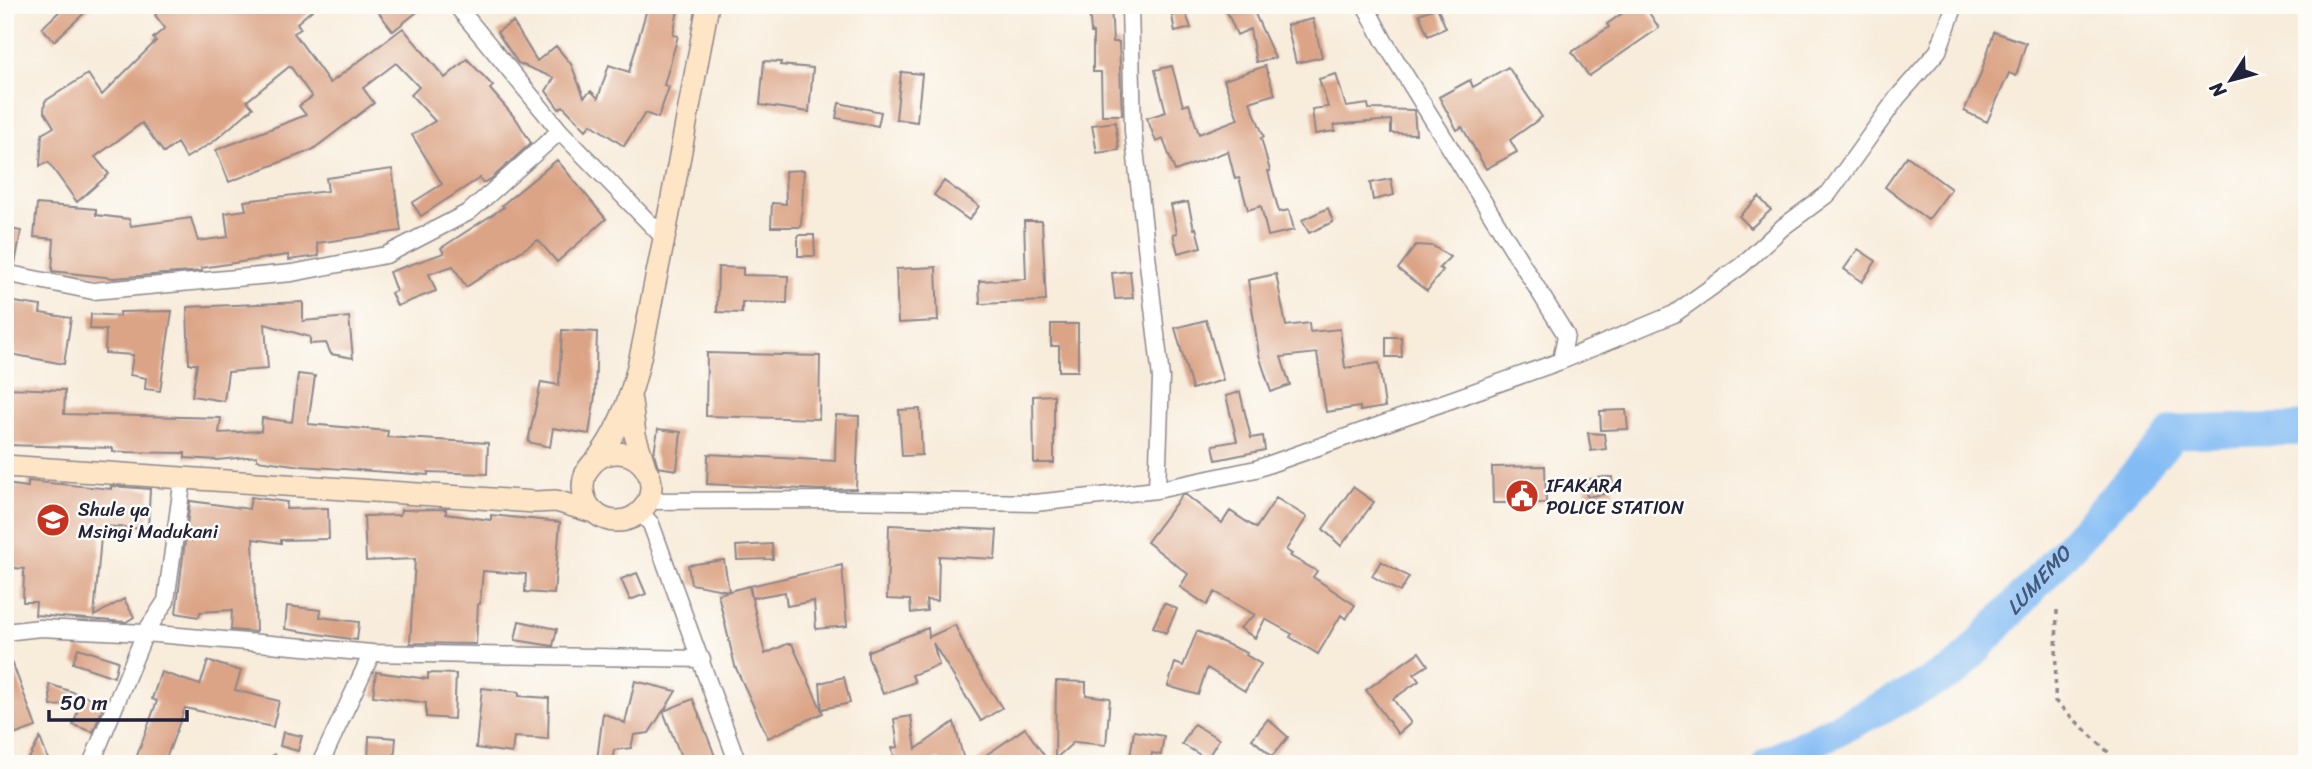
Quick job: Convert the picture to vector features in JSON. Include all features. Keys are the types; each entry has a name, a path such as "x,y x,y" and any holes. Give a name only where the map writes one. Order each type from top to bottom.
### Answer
{"main road":[{"path":"630,399 635,435 652,483 644,506 621,521 603,518 596,513 583,490 583,481 616,430 630,399 708,5"},
{"path":"536,502 572,482 593,464 614,452 632,455 645,467"},
{"path":"5,466 556,502 596,513"}],"street":[{"path":"456,5 560,131 664,238"},
{"path":"1130,5 1133,131 1161,378 1157,490"},
{"path":"1365,5 1384,41 1566,335 1561,361"},
{"path":"738,764 702,659 644,506 832,500 1035,503 1157,490 1256,470 1561,361 1674,314 1741,266 1783,226 1829,193 1898,98 1938,51 1955,5"},
{"path":"5,273 93,290 292,273 386,255 469,212 560,131"},
{"path":"91,764 145,633 166,601 183,478"},
{"path":"5,632 40,628 145,633 372,653 702,659"},
{"path":"320,764 372,653"}],"path":[{"path":"2057,610 2055,701 2110,754 2114,764"},
{"path":"273,754 279,764"}],"building":[{"path":"66,5 93,5 54,41 42,28"},
{"path":"166,5 318,5 297,23 301,29 294,33 330,83 403,28 445,78 467,59 493,86 490,89 517,120 531,143 491,179 483,183 480,178 421,216 412,203 442,184 412,135 435,121 411,95 419,87 396,63 363,88 374,103 312,150 229,182 216,150 306,115 299,106 312,97 290,66 247,101 253,108 213,142 186,158 177,143 164,153 142,123 95,157 109,174 77,202 48,162 40,166 42,134 54,127 44,111 45,101 88,74 102,95 156,41 153,38 165,28 155,15"},
{"path":"373,5 426,5 393,31"},
{"path":"648,5 679,5 673,35 678,36 664,85 669,87 658,118 645,113 624,146 591,124 586,130 563,106 559,109 546,91 554,78 518,63 497,32 513,22 537,61 556,46 571,64 584,97 591,91 598,98 609,65 629,72"},
{"path":"1089,5 1111,5 1113,42 1119,42 1122,115 1102,115 1101,72 1093,72 1093,33"},
{"path":"1170,5 1183,5 1191,28 1175,32"},
{"path":"1224,5 1251,5 1275,58 1256,62 1250,29 1237,35"},
{"path":"1634,5 1644,5 1659,28 1589,76 1572,52 1609,27 1607,24"},
{"path":"1437,7 1446,28 1428,36 1419,14"},
{"path":"1313,19 1322,57 1296,63 1287,25"},
{"path":"1994,32 2026,43 2016,76 2009,73 1987,122 1964,111 1980,76"},
{"path":"764,61 813,68 809,112 760,105"},
{"path":"1172,66 1183,106 1189,104 1199,134 1238,119 1224,80 1265,66 1275,94 1250,102 1264,137 1261,138 1279,212 1289,210 1294,230 1268,236 1261,206 1248,210 1239,178 1235,179 1228,151 1175,171 1163,139 1156,142 1147,118 1166,112 1155,70"},
{"path":"1508,67 1542,117 1510,140 1517,152 1486,169 1462,127 1457,130 1439,97 1470,80 1473,87"},
{"path":"901,72 922,74 917,122 896,119"},
{"path":"1336,74 1346,107 1368,104 1369,109 1414,110 1416,134 1391,133 1391,120 1334,125 1335,131 1315,134 1312,109 1328,107 1319,79"},
{"path":"839,103 881,112 878,126 836,118"},
{"path":"1115,122 1119,150 1097,153 1092,125"},
{"path":"1907,156 1951,189 1928,220 1885,187"},
{"path":"557,160 606,219 557,262 538,240 466,287 453,266 429,274 436,291 397,306 391,293 396,291 389,272 444,253 441,248 504,207 502,205"},
{"path":"392,169 401,231 317,243 319,256 289,260 288,255 201,268 202,271 114,278 52,271 54,239 34,237 37,204 96,209 96,215 129,219 131,226 191,218 198,241 228,237 225,213 246,210 244,201 328,191 326,178"},
{"path":"804,170 801,227 771,227 772,203 786,204 785,171"},
{"path":"1391,179 1394,195 1373,200 1370,183"},
{"path":"944,181 979,206 969,220 934,195"},
{"path":"1759,197 1771,210 1751,228 1739,216"},
{"path":"1188,202 1201,247 1178,253 1173,234 1177,233 1171,205"},
{"path":"1328,208 1333,222 1309,233 1302,220"},
{"path":"1024,221 1042,221 1046,301 980,304 979,281 1026,279"},
{"path":"5,228 21,231 15,264 5,263"},
{"path":"798,235 814,235 815,256 798,256"},
{"path":"1416,245 1433,246 1450,257 1439,268 1443,270 1427,291 1398,269"},
{"path":"1858,249 1876,261 1862,282 1844,269"},
{"path":"718,267 743,268 743,275 788,276 787,303 742,302 742,313 717,312"},
{"path":"936,267 938,321 898,323 896,269"},
{"path":"1130,271 1133,298 1115,299 1112,273"},
{"path":"1276,274 1286,326 1309,323 1310,332 1340,329 1345,368 1379,363 1385,407 1360,411 1360,407 1326,412 1317,353 1281,357 1290,385 1271,392 1259,355 1248,280"},
{"path":"8,301 41,306 40,313 71,318 64,364 5,353"},
{"path":"303,302 303,321 349,317 353,358 331,354 326,343 310,344 310,337 265,324 268,369 228,372 224,401 192,396 197,364 189,364 187,307"},
{"path":"172,311 160,391 145,389 146,378 130,375 133,355 105,353 106,330 90,329 91,314 120,316 120,312"},
{"path":"1206,320 1223,380 1192,389 1175,328"},
{"path":"1051,324 1078,324 1078,371 1059,371 1059,346 1051,346"},
{"path":"562,330 597,332 595,396 589,434 553,428 550,447 528,442 541,382 559,385"},
{"path":"1386,337 1401,337 1402,357 1386,357"},
{"path":"707,353 820,356 819,419 706,416"},
{"path":"298,374 315,376 308,424 388,431 387,437 488,443 487,474 428,472 428,475 301,466 257,460 257,456 217,460 185,458 185,453 113,452 113,448 5,445 5,388 65,390 64,414 221,418 219,433 261,431 262,418 292,422"},
{"path":"1240,392 1251,438 1263,436 1265,450 1216,460 1213,445 1237,441 1226,396"},
{"path":"1054,395 1054,463 1034,463 1033,396"},
{"path":"920,409 922,455 902,456 899,410"},
{"path":"1626,410 1628,429 1601,430 1600,411"},
{"path":"836,415 859,416 856,489 821,490 707,484 708,454 835,461"},
{"path":"658,429 681,432 677,470 658,467 654,453"},
{"path":"1588,433 1604,434 1606,449 1591,451"},
{"path":"1545,466 1546,503 1493,503 1492,467"},
{"path":"1612,477 1614,492 1587,497 1584,480"},
{"path":"28,481 111,489 111,486 150,489 148,529 102,526 94,616 124,599 134,617 126,622 35,615 36,602 23,602 24,569 5,567 5,484 28,487"},
{"path":"1353,487 1374,502 1341,546 1323,529"},
{"path":"1182,495 1186,495 1222,523 1230,511 1256,528 1276,498 1307,517 1286,550 1292,554 1290,556 1317,571 1313,577 1355,605 1346,619 1341,615 1318,654 1290,637 1292,634 1265,619 1255,638 1240,628 1255,615 1215,592 1207,605 1180,587 1188,574 1147,542"},
{"path":"251,497 287,502 286,509 328,508 329,539 281,540 281,543 253,539 256,632 231,630 232,610 200,612 199,617 176,613 190,501 249,509"},
{"path":"446,509 446,514 491,520 491,515 560,522 554,594 525,592 526,574 483,571 476,644 410,643 415,559 366,561 364,516 400,515 401,510"},
{"path":"889,525 997,530 995,559 939,556 938,601 926,600 927,611 911,613 910,600 887,599"},
{"path":"772,544 773,559 737,560 736,546"},
{"path":"724,560 729,591 691,584 688,565"},
{"path":"1381,561 1409,577 1400,592 1372,576"},
{"path":"842,565 847,626 816,629 814,601 787,606 785,592 752,598 750,586"},
{"path":"637,573 646,594 630,600 621,579"},
{"path":"749,586 765,654 792,644 823,713 768,738 735,666 718,594"},
{"path":"1164,603 1177,609 1166,633 1153,627"},
{"path":"287,606 321,610 320,617 359,622 357,640 285,629"},
{"path":"519,621 557,629 553,646 515,640"},
{"path":"955,625 969,656 1002,708 981,721 933,643 939,665 912,675 915,682 883,694 868,651 928,628 929,637"},
{"path":"1197,631 1247,653 1246,655 1261,664 1245,691 1207,668 1198,695 1168,686 1175,663 1183,666"},
{"path":"7,648 36,727 5,738 5,649"},
{"path":"78,648 118,661 114,677 73,663"},
{"path":"1419,652 1428,665 1414,674 1419,681 1393,699 1411,723 1398,734 1366,690"},
{"path":"208,661 241,671 235,690 279,701 273,727 185,708 164,764 134,764 157,701 152,699 161,672 200,685"},
{"path":"376,672 428,679 428,673 456,674 454,719 426,717 426,703 373,696"},
{"path":"844,677 850,703 822,709 820,683"},
{"path":"635,681 676,691 664,711 693,699 718,764 684,764 663,711 649,733 634,735 631,748 614,750 612,762 597,760 603,713 625,723"},
{"path":"1056,681 1086,682 1086,695 1110,698 1106,745 1074,742 1055,759"},
{"path":"49,684 105,703 93,732 73,725 80,704 51,706"},
{"path":"482,688 519,692 519,696 549,698 548,739 514,737 512,753 476,748"},
{"path":"911,716 916,749 954,722 965,764 941,764 939,759 920,764 896,764 892,748 898,747 894,719"},
{"path":"1268,719 1288,737 1272,756 1252,739"},
{"path":"1194,724 1219,739 1207,759 1182,744"},
{"path":"1025,728 1050,764 972,764 1001,745"},
{"path":"1134,731 1164,736 1161,755 1152,753 1150,764 1129,764"},
{"path":"283,732 302,736 298,751 280,746"},
{"path":"369,736 396,738 394,762 368,761"},
{"path":"40,738 50,764 26,764"}],"waterway":[{"name":"LUMEMO","path":"1768,764 1956,670 2175,432 2307,429"}],"place":[{"name":"IFAKARA POLICE STATION","path":"1522,496"},
{"name":"Shule ya Msingi Madukani","path":"53,520"}]}
